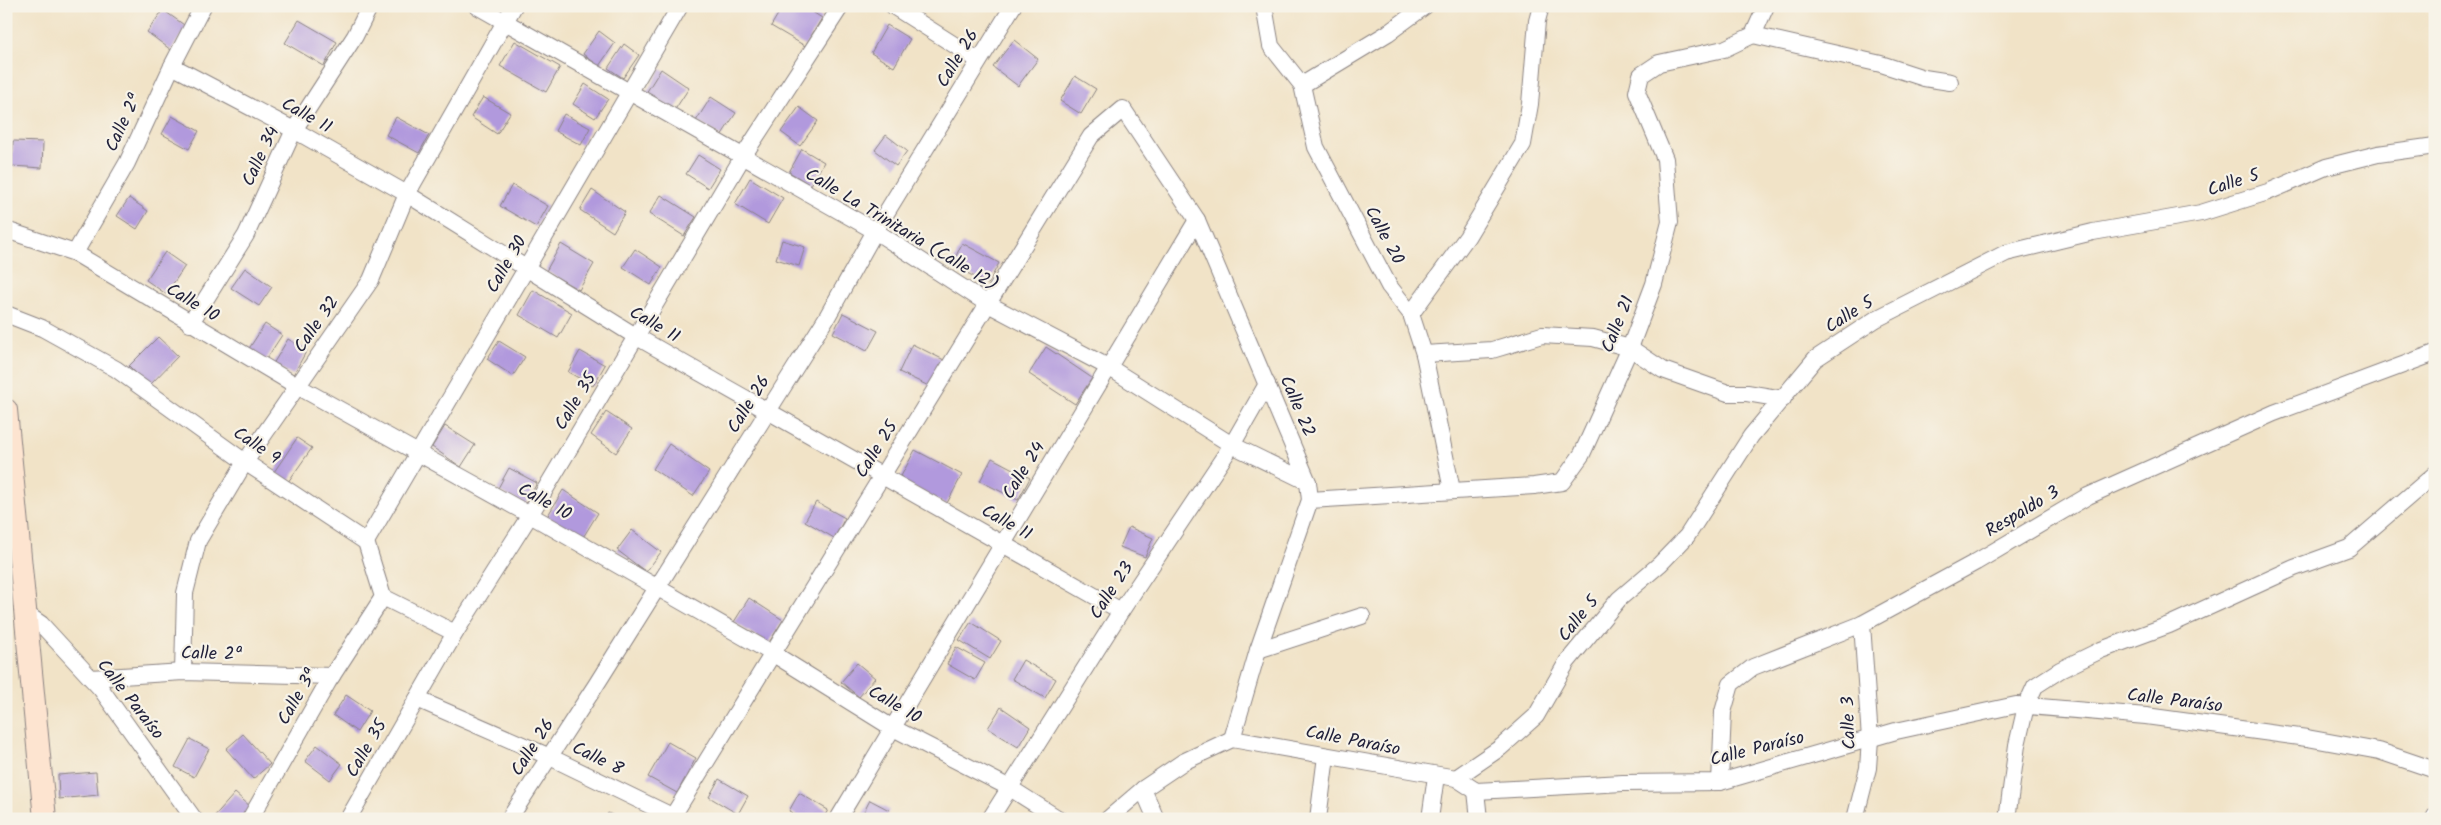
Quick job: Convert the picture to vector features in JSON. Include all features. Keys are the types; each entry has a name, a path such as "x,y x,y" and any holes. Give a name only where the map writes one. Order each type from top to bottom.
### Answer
{"street":[{"name":"Calle 2ª","path":"74,253 127,163 172,66 203,6"},
{"name":"Calle 34","path":"190,324 246,236 294,130 355,36 370,6"},
{"name":"Calle La Trinitaria (Calle 12)","path":"477,6 630,92 742,158 875,231 988,304 1110,368 1232,445 1308,482"},
{"name":"Calle 32","path":"184,672 185,593 198,540 245,462 371,280 406,194 514,6"},
{"name":"Calle 30","path":"366,542 680,6"},
{"name":"Calle 35","path":"348,819 455,633 530,515 742,158 841,6"},
{"path":"893,6 978,60"},
{"name":"Calle 26","path":"509,819 657,588 827,316 875,231 978,60 1014,6"},
{"name":"Calle 20","path":"1264,6 1271,46 1302,85 1316,147 1389,286 1411,314 1424,354 1452,490"},
{"path":"1302,85 1388,33 1425,6"},
{"path":"1411,314 1468,238 1523,144 1530,104 1537,21 1541,6"},
{"path":"1766,6 1753,36 1881,64 1924,78 1950,82"},
{"name":"Calle 21","path":"1310,500 1534,486 1562,482 1582,454 1630,348 1654,284 1670,222 1664,159 1637,92 1641,75 1659,63 1724,49 1753,36"},
{"name":"Calle 11","path":"172,66 294,130 406,194 637,337 1121,611"},
{"name":"Calle 22","path":"1124,109 1196,220 1308,482 1310,500 1258,650 1232,739"},
{"name":"Calle 25","path":"674,818 772,653 883,476 1091,136 1124,109"},
{"name":"Calle 5","path":"1456,778 1500,748 1536,716 1567,662 1619,599 1660,564 1687,536 1751,436 1815,359 1876,319 2006,253 2093,232 2201,213 2268,192 2326,167 2378,154 2435,146"},
{"name":"Calle 24","path":"838,819 1002,542 1110,368 1196,220"},
{"name":"Calle 10","path":"6,230 74,253 190,324 297,386 530,515 772,653 891,727 1010,788 1059,819"},
{"name":"Calle 9","path":"6,314 42,328 116,369 245,462 366,542"},
{"path":"1424,354 1492,350 1542,335 1593,338 1630,348 1663,370 1728,393 1747,393 1783,399"},
{"name":"Respaldo 3","path":"1720,782 1724,712 1731,684 1753,666 1862,624 1976,562 2088,496 2274,413 2435,353"},
{"name":"Calle 23","path":"990,819 1121,611 1232,445 1267,384"},
{"path":"6,410 12,546 26,613 45,819"},
{"path":"2007,819 2017,745 2026,706 2035,686 2060,670 2101,650 2169,625 2294,568 2349,548 2435,474"},
{"path":"366,542 383,597 455,633"},
{"name":"Calle 3ª","path":"250,819 332,676 383,597"},
{"name":"Calle Paraíso","path":"26,613 41,624 101,689 194,819"},
{"path":"1258,650 1362,616"},
{"name":"Calle 3","path":"1855,819 1868,768 1870,739 1862,624"},
{"name":"Calle 2ª","path":"91,678 184,672 332,676"},
{"name":"Calle 8","path":"417,699 550,757 674,818"},
{"name":"Calle Paraíso","path":"1232,739 1456,778 1476,791 1623,783 1720,782 1870,739 2016,705 2146,716 2307,738 2378,752 2435,770"},
{"path":"1108,819 1143,788 1183,762 1232,739"},
{"path":"1318,819 1326,756"},
{"path":"1430,819 1436,776"},
{"path":"1143,788 1156,819"},
{"path":"1476,791 1479,819"}],"building":[{"path":"783,6 803,6 822,18 805,46 771,26"},
{"path":"163,10 187,27 171,50 147,32"},
{"path":"299,20 337,42 324,66 285,43"},
{"path":"887,25 910,39 894,67 871,53"},
{"path":"599,31 615,43 599,66 583,54"},
{"path":"1014,40 1038,59 1018,86 993,67"},
{"path":"515,41 560,67 546,92 500,66"},
{"path":"624,44 639,55 623,78 608,68"},
{"path":"661,69 689,88 674,111 646,93"},
{"path":"1075,76 1096,89 1081,114 1060,101"},
{"path":"585,84 608,99 595,118 573,104"},
{"path":"483,97 510,113 497,134 471,117"},
{"path":"711,97 736,113 721,136 696,121"},
{"path":"799,107 818,121 800,146 781,132"},
{"path":"564,114 590,128 581,145 555,131"},
{"path":"172,116 199,131 189,149 162,134"},
{"path":"396,117 429,135 419,153 386,135"},
{"path":"886,135 907,151 896,166 875,150"},
{"path":"13,141 43,142 42,168 12,166"},
{"path":"802,149 824,162 811,185 789,172"},
{"path":"698,155 720,169 708,188 686,174"},
{"path":"750,178 783,198 768,224 735,204"},
{"path":"512,185 548,206 536,227 500,206"},
{"path":"592,190 625,212 613,232 580,210"},
{"path":"661,195 696,217 684,236 649,214"},
{"path":"129,198 148,211 137,229 117,216"},
{"path":"782,240 805,247 799,266 776,259"},
{"path":"962,243 999,263 988,284 952,265"},
{"path":"561,244 594,264 579,290 546,271"},
{"path":"635,249 662,267 651,285 623,267"},
{"path":"165,252 185,266 166,294 146,280"},
{"path":"245,268 272,287 259,306 231,288"},
{"path":"533,290 572,313 558,338 519,315"},
{"path":"843,313 878,331 867,351 833,333"},
{"path":"265,324 282,335 265,361 248,350"},
{"path":"158,337 178,356 149,386 129,366"},
{"path":"288,339 307,350 293,375 273,364"},
{"path":"499,341 525,357 513,376 487,359"},
{"path":"912,344 944,360 931,387 899,372"},
{"path":"1046,347 1092,378 1075,404 1029,374"},
{"path":"580,351 605,365 593,386 568,372"},
{"path":"606,412 632,429 616,453 591,435"},
{"path":"445,426 475,445 461,467 432,447"},
{"path":"297,438 312,448 288,482 274,472"},
{"path":"669,444 709,472 693,496 653,469"},
{"path":"915,450 962,475 946,505 899,480"},
{"path":"992,458 1030,478 1018,500 980,481"},
{"path":"509,468 537,483 525,505 497,490"},
{"path":"563,490 598,513 582,539 547,517"},
{"path":"816,502 845,518 834,538 805,521"},
{"path":"1129,527 1153,538 1145,557 1120,547"},
{"path":"632,530 661,552 646,572 617,550"},
{"path":"749,598 783,620 768,644 734,622"},
{"path":"971,622 1001,641 990,659 959,640"},
{"path":"956,647 985,663 975,680 947,664"},
{"path":"1023,660 1056,679 1045,698 1012,679"},
{"path":"857,663 875,678 859,697 841,682"},
{"path":"346,695 370,711 357,732 333,715"},
{"path":"1001,707 1030,727 1018,747 988,728"},
{"path":"243,734 270,764 253,779 226,749"},
{"path":"190,739 209,749 194,777 175,767"},
{"path":"668,742 696,758 677,793 648,777"},
{"path":"317,745 342,764 330,780 305,761"},
{"path":"96,772 98,795 59,799 58,775"},
{"path":"719,779 748,796 738,814 709,797"},
{"path":"235,793 251,807 240,819 212,819"},
{"path":"799,793 828,810 823,819 802,819 789,811"},
{"path":"870,800 889,810 885,819 867,819 862,816"},
{"path":"608,813 620,819 605,819"}]}
